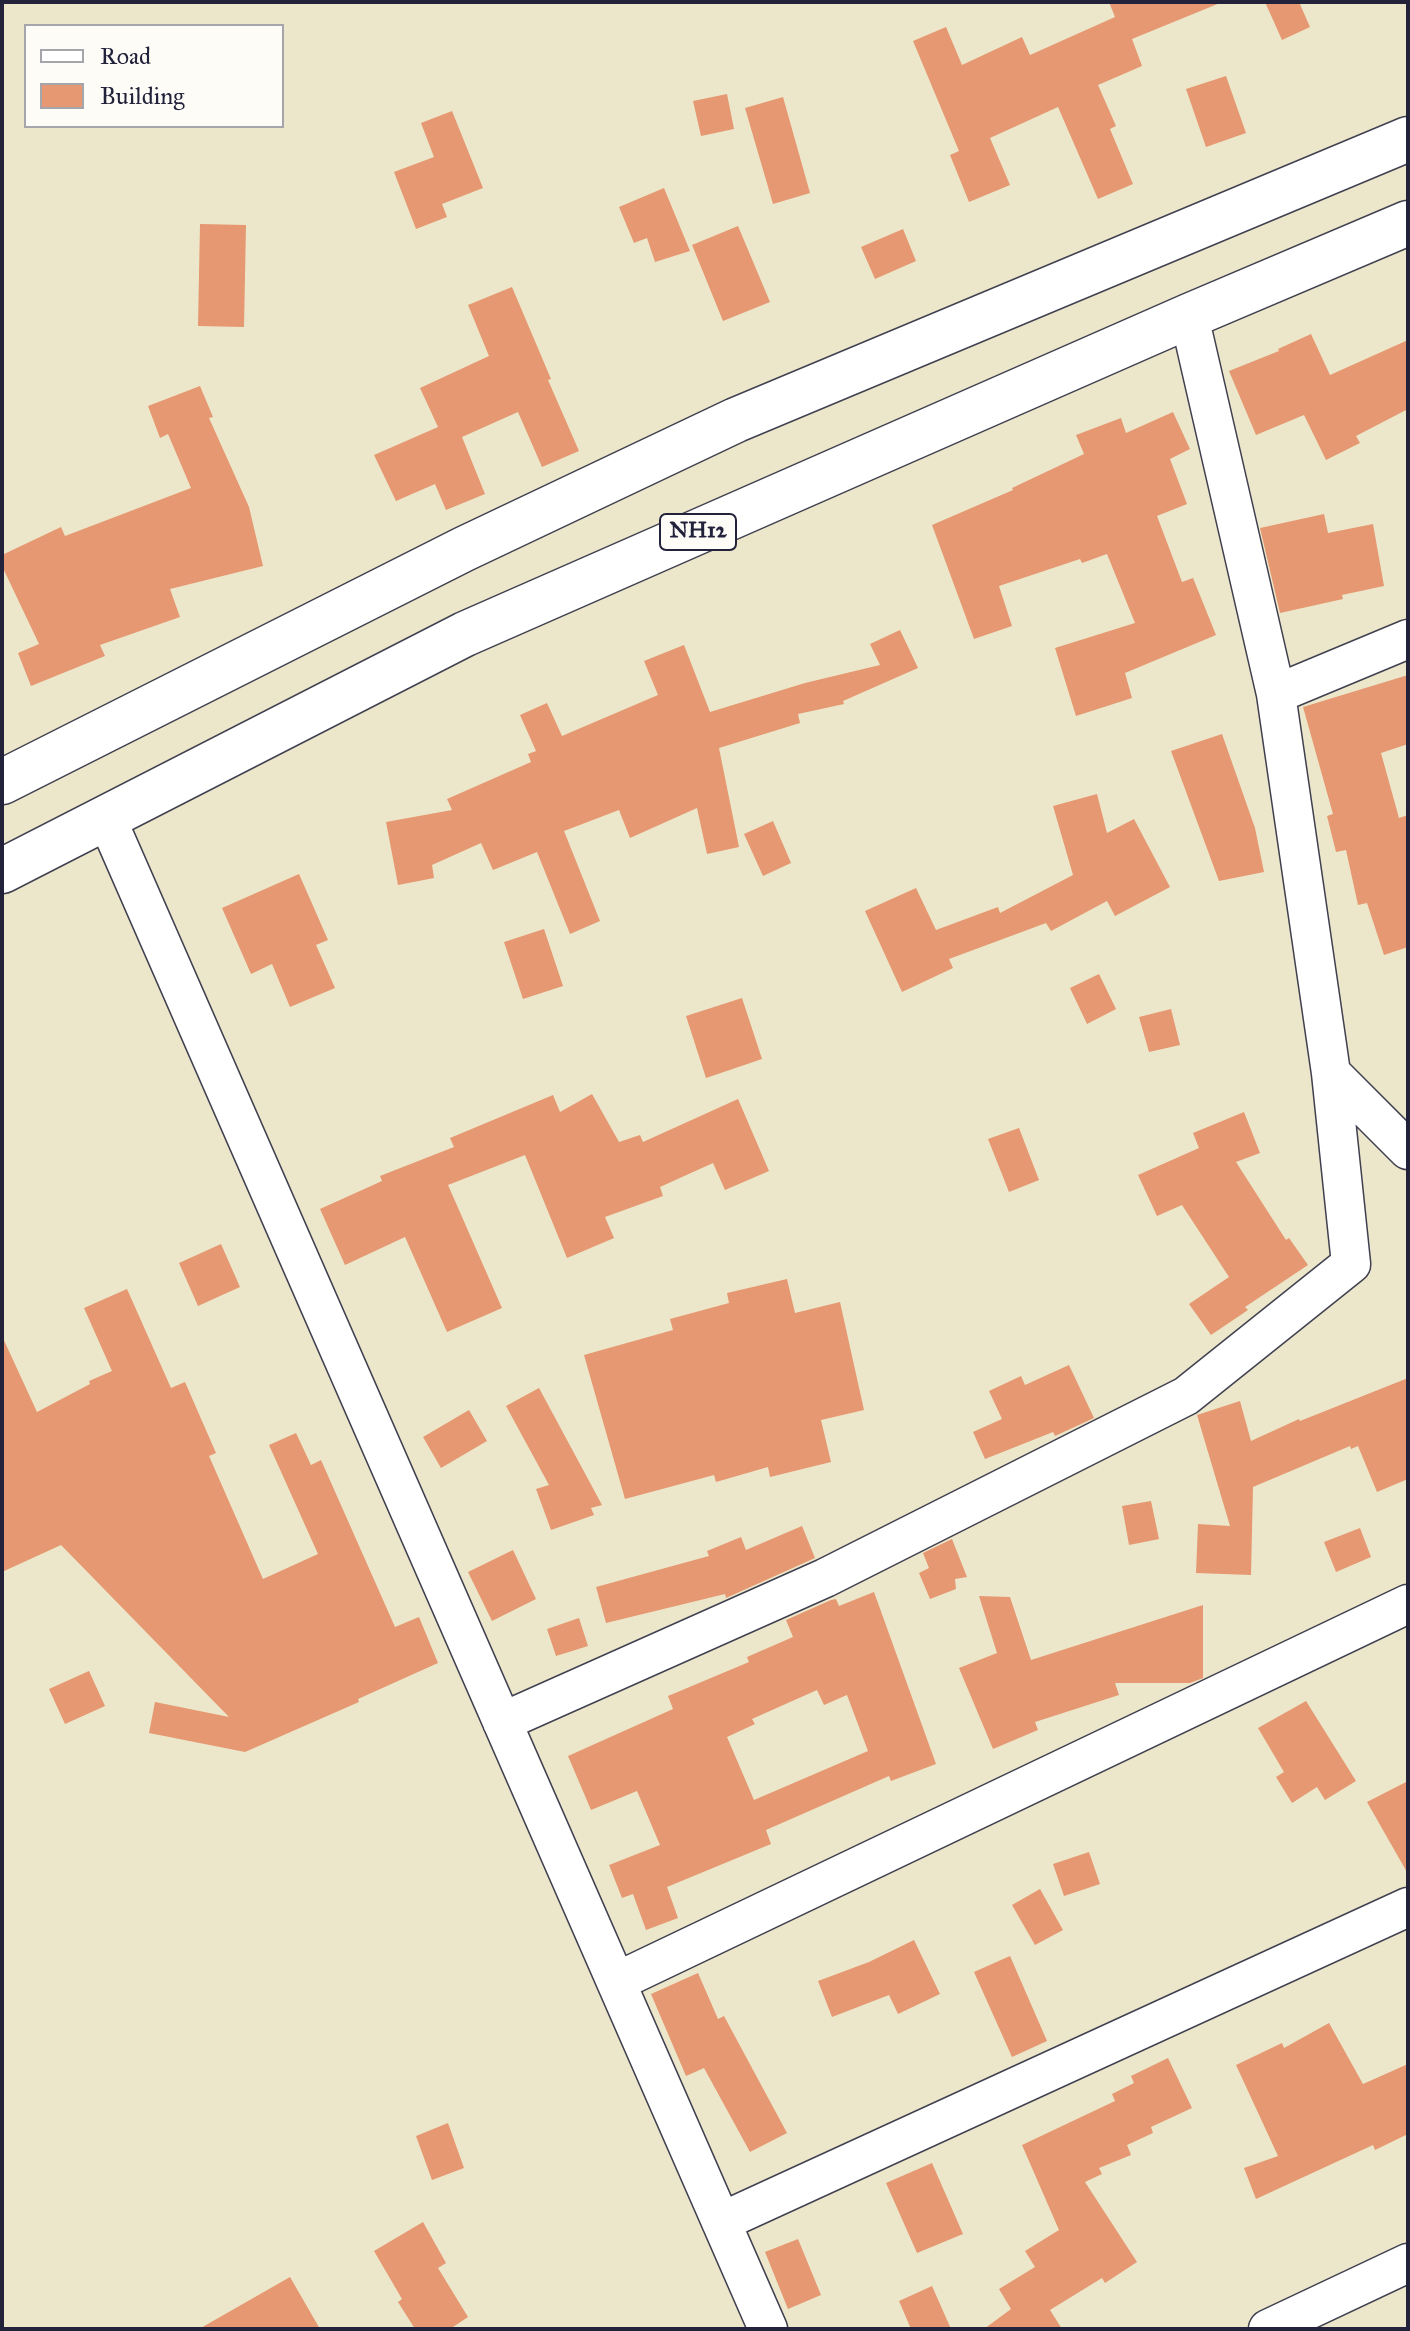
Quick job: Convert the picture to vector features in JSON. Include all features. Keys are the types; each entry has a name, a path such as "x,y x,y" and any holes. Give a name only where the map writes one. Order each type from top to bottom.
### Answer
{"highway":[{"path":"2,782 464,549 736,420 1408,139"},
{"name":"NH12","path":"2,871 465,634 1408,223"}],"street":[{"path":"502,1722 825,1578 1186,1396 1351,1264 1331,1073 1276,694 1189,316"},
{"path":"1276,694 1408,639"},
{"path":"106,817 768,2329"},
{"path":"1331,1073 1408,1150"},
{"path":"616,1982 1408,1604"},
{"path":"721,2222 1408,1907"},
{"path":"1268,2329 1408,2263"}],"building":[{"path":"1109,2 1220,3 1132,39 1142,66 1098,85 1116,126 1110,129 1133,184 1098,199 1058,107 990,138 1010,185 969,202 950,155 959,151 913,41 946,27 962,65 1022,37 1030,55 1115,17"},
{"path":"1265,2 1299,2 1310,27 1282,40"},
{"path":"1226,76 1246,133 1206,147 1186,89"},
{"path":"727,94 734,129 701,136 693,101"},
{"path":"783,97 810,193 773,204 745,108"},
{"path":"452,111 483,188 442,204 447,217 416,229 394,172 434,157 421,123"},
{"path":"664,188 690,251 655,262 647,238 634,243 619,207"},
{"path":"200,224 246,225 244,327 198,326"},
{"path":"738,226 770,302 723,321 692,245"},
{"path":"903,229 916,261 875,279 861,247"},
{"path":"512,287 579,451 542,467 518,412 462,437 485,494 446,510 435,484 396,501 374,455 438,427 420,388 489,356 468,305"},
{"path":"1311,334 1330,375 1408,340 1408,409 1356,436 1360,443 1326,460 1304,415 1256,435 1229,371"},
{"path":"200,386 213,417 209,418 249,507 263,566 170,589 180,617 100,645 105,656 31,686 18,653 39,644 2,566 2,555 61,527 65,536 191,488 168,434 160,438 148,406"},
{"path":"1173,412 1190,449 1170,459 1187,504 1157,516 1182,582 1193,578 1216,635 1125,673 1132,698 1076,716 1055,648 1135,623 1107,554 1082,563 1080,559 999,586 1012,626 974,639 932,525 1013,490 1084,454 1076,435 1121,418 1126,433"},
{"path":"1324,514 1328,533 1373,524 1384,586 1280,613 1260,528"},
{"path":"900,630 918,668 843,701 844,704 798,714 800,723 719,748 739,847 707,854 697,808 630,838 619,810 564,831 600,921 570,934 537,852 493,870 481,843 432,865 434,878 398,885 386,822 452,810 447,799 531,762 528,754 536,751 520,715 547,703 562,736 658,695 644,661 684,645 710,712 805,683 880,665 870,644"},
{"path":"1408,675 1408,744 1381,753 1399,818 1408,815 1408,947 1384,955 1367,903 1358,905 1346,850 1336,852 1327,816 1333,814 1303,707"},
{"path":"1222,734 1255,828 1264,872 1219,881 1171,751"},
{"path":"1097,794 1107,833 1134,819 1170,887 1115,916 1107,901 1051,931 1046,923 949,959 953,968 902,992 865,911 916,888 936,930 998,907 1000,913 1073,875 1053,806"},
{"path":"773,821 791,863 763,876 744,834"},
{"path":"299,874 328,940 316,945 335,988 290,1007 272,964 251,974 222,908"},
{"path":"544,929 563,986 523,999 504,942"},
{"path":"1099,974 1116,1009 1087,1024 1070,988"},
{"path":"742,998 762,1059 706,1078 686,1016"},
{"path":"1171,1009 1180,1045 1149,1052 1139,1017"},
{"path":"592,1094 619,1142 640,1135 643,1142 738,1099 769,1171 725,1190 713,1163 660,1187 663,1196 605,1217 614,1238 567,1258 525,1155 448,1185 502,1308 447,1332 405,1237 345,1265 320,1209 382,1181 380,1176 454,1147 450,1138 553,1095 560,1112"},
{"path":"1244,1112 1260,1153 1236,1162 1286,1240 1289,1238 1308,1265 1245,1307 1248,1310 1211,1335 1189,1304 1229,1277 1182,1205 1157,1216 1138,1175 1199,1148 1193,1133"},
{"path":"1019,1128 1039,1180 1009,1192 988,1139"},
{"path":"221,1244 240,1287 198,1306 179,1263"},
{"path":"787,1279 795,1313 840,1302 864,1410 821,1420 831,1462 770,1477 768,1467 716,1482 714,1475 625,1499 584,1355 673,1330 670,1319 729,1303 727,1293"},
{"path":"127,1289 171,1388 185,1382 216,1453 209,1456 263,1579 318,1554 269,1445 296,1433 311,1465 321,1460 395,1627 419,1617 438,1663 245,1752 149,1733 155,1702 229,1717 61,1545 2,1572 2,1336 37,1412 112,1371 84,1308"},
{"path":"1069,1365 1094,1418 1055,1436 1053,1432 985,1459 973,1432 1002,1419 989,1391 1021,1376 1025,1385"},
{"path":"1408,1378 1408,1479 1377,1492 1358,1446 1351,1449 1350,1446 1253,1487 1251,1575 1196,1573 1198,1524 1230,1526 1197,1415 1240,1401 1251,1441 1299,1419"},
{"path":"539,1388 602,1505 591,1508 594,1515 551,1530 536,1489 549,1485 506,1406"},
{"path":"469,1410 487,1441 441,1468 423,1437"},
{"path":"1151,1501 1159,1539 1129,1545 1122,1506"},
{"path":"802,1526 815,1558 726,1598 725,1594 606,1623 596,1587 709,1556 707,1551 741,1537 746,1550"},
{"path":"1360,1528 1371,1557 1336,1572 1324,1542"},
{"path":"952,1539 967,1577 955,1579 956,1589 930,1599 919,1573 929,1568 923,1553"},
{"path":"513,1550 536,1599 492,1621 468,1572"},
{"path":"874,1592 936,1764 891,1781 889,1776 766,1830 771,1844 667,1887 678,1918 646,1930 633,1894 622,1898 609,1865 660,1845 637,1791 591,1810 568,1756 673,1709 668,1696 749,1662 747,1657 793,1637 786,1620 831,1600 836,1599 839,1606","holes":["817,1690 824,1705 847,1695 868,1751 754,1800 727,1737 755,1724 752,1719"]},
{"path":"979,1596 1010,1597 1031,1660 1203,1605 1203,1678 1190,1683 1115,1683 1119,1695 1035,1722 1038,1730 993,1749 959,1668 997,1653"},
{"path":"579,1618 588,1646 556,1656 547,1629"},
{"path":"89,1671 105,1706 65,1724 49,1689"},
{"path":"1306,1701 1356,1781 1325,1800 1317,1787 1292,1803 1276,1777 1284,1772 1258,1728"},
{"path":"1408,1781 1408,1874 1367,1802"},
{"path":"1089,1852 1100,1884 1064,1896 1053,1864"},
{"path":"1040,1889 1063,1930 1035,1945 1012,1905"},
{"path":"914,1940 940,1994 898,2014 889,1995 832,2017 818,1981 869,1962"},
{"path":"1010,1956 1047,2041 1012,2057 974,1972"},
{"path":"698,1973 718,2019 724,2016 787,2133 750,2152 704,2068 686,2076 651,1994"},
{"path":"1329,2023 1363,2084 1408,2064 1408,2134 1375,2150 1373,2145 1256,2199 1244,2168 1278,2156 1236,2065 1282,2043 1284,2048"},
{"path":"1168,2058 1192,2108 1151,2127 1153,2133 1127,2145 1131,2155 1099,2168 1102,2174 1085,2182 1137,2262 1105,2283 1102,2278 1050,2310 1062,2329 984,2329 1011,2309 999,2289 1035,2267 1025,2251 1059,2230 1022,2145 1115,2101 1112,2094 1134,2083 1131,2076"},
{"path":"448,2123 464,2168 432,2180 416,2136"},
{"path":"932,2163 963,2234 917,2253 886,2183"},
{"path":"423,2222 446,2263 438,2268 468,2317 450,2329 415,2329 398,2302 402,2299 374,2251"},
{"path":"798,2239 821,2295 788,2309 765,2252"},
{"path":"290,2277 320,2329 199,2329"},
{"path":"932,2286 951,2329 911,2329 899,2301"}]}
